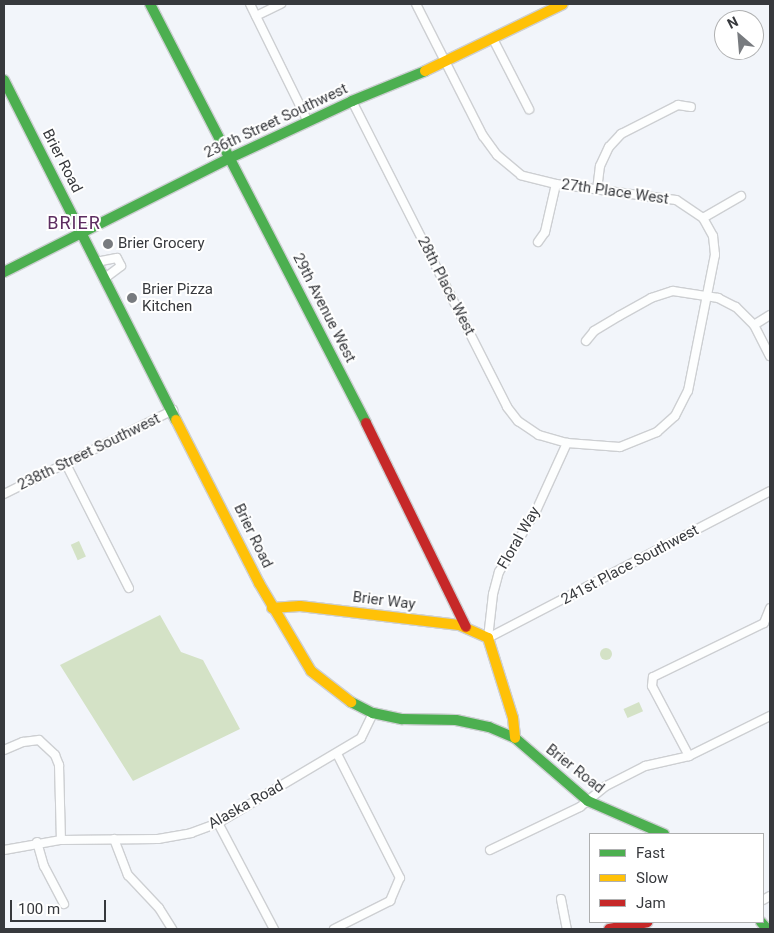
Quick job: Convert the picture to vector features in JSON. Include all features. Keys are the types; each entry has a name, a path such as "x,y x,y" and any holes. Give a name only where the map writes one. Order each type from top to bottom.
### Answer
{"street":[{"name":"29th Avenue West","path":"150,4 365,422 466,627"},
{"path":"250,4 308,122"},
{"path":"256,16 281,4"},
{"name":"27th Place West","path":"416,4 483,136 497,155 521,175 556,184 676,200 703,218"},
{"name":"236th Street Southwest","path":"4,272 230,158 352,101 446,63 564,4"},
{"path":"493,40 529,110"},
{"name":"Brier Road","path":"4,80 272,608 311,671 344,698 373,713 402,720 456,720 515,738 588,801 661,833"},
{"name":"28th Place West","path":"352,101 507,407 529,429 567,443"},
{"path":"597,190 600,166 608,147 621,134 678,106 692,106"},
{"path":"538,242 545,232 556,184"},
{"path":"567,443 620,447 657,432 675,416 688,391 715,255 713,236 703,218 741,196"},
{"path":"96,262 117,258 121,266 105,278"},
{"path":"586,341 594,330 651,298 673,292 706,296 736,307 754,325 770,356"},
{"path":"754,325 770,315"},
{"name":"238th Street Southwest","path":"4,494 173,410"},
{"name":"Floral Way","path":"488,638 493,594 499,572 540,502 567,443"},
{"path":"66,464 129,588"},
{"name":"241st Place Southwest","path":"488,638 770,491"},
{"name":"Brier Way","path":"272,608 306,607 466,627 488,638"},
{"path":"689,756 652,686 653,677 767,625 770,608"},
{"path":"488,638 513,718 515,738"},
{"name":"Alaska Road","path":"4,850 37,842 61,840 158,839 191,833 218,823 361,738 373,713"},
{"path":"490,850 588,801 606,786 645,766 689,756 770,716"},
{"path":"4,750 23,742 38,740 55,755 59,765 61,840"},
{"path":"334,929 384,905 394,896 399,885 398,872 336,754"},
{"path":"218,823 274,929"},
{"path":"114,839 128,874 159,908 172,929"},
{"path":"37,842 44,866 64,904"},
{"path":"561,899 567,929"},
{"path":"609,929 631,927 644,923"}],"green space":[{"path":"79,541 86,557 78,560 71,545"},
{"path":"160,615 181,652 203,660 240,729 133,781 60,665"},
{"path":"604,648 608,648 612,654 608,660 604,660 600,656 600,652"},
{"path":"639,702 643,711 628,718 623,709"}],"traffic: fast":[{"path":"150,4 366,423"},
{"path":"4,272 230,158 352,101 425,71"},
{"path":"4,80 176,420"},
{"path":"351,702 373,713 402,719 456,720 489,727 515,738 588,801 662,833"},
{"path":"762,923 767,929"}],"traffic: slow":[{"path":"425,71 563,4"},
{"path":"176,420 259,583 311,671 351,702"},
{"path":"272,608 300,606 459,625 488,638 513,718 515,738"}],"traffic: jam":[{"path":"366,423 466,627"},
{"path":"609,929 642,923"}],"place":[{"name":"Brier Grocery","path":"108,244"},
{"name":"Brier Pizza Kitchen","path":"132,298"}],"district":[{"name":"BRIER","path":"74,223"}]}
